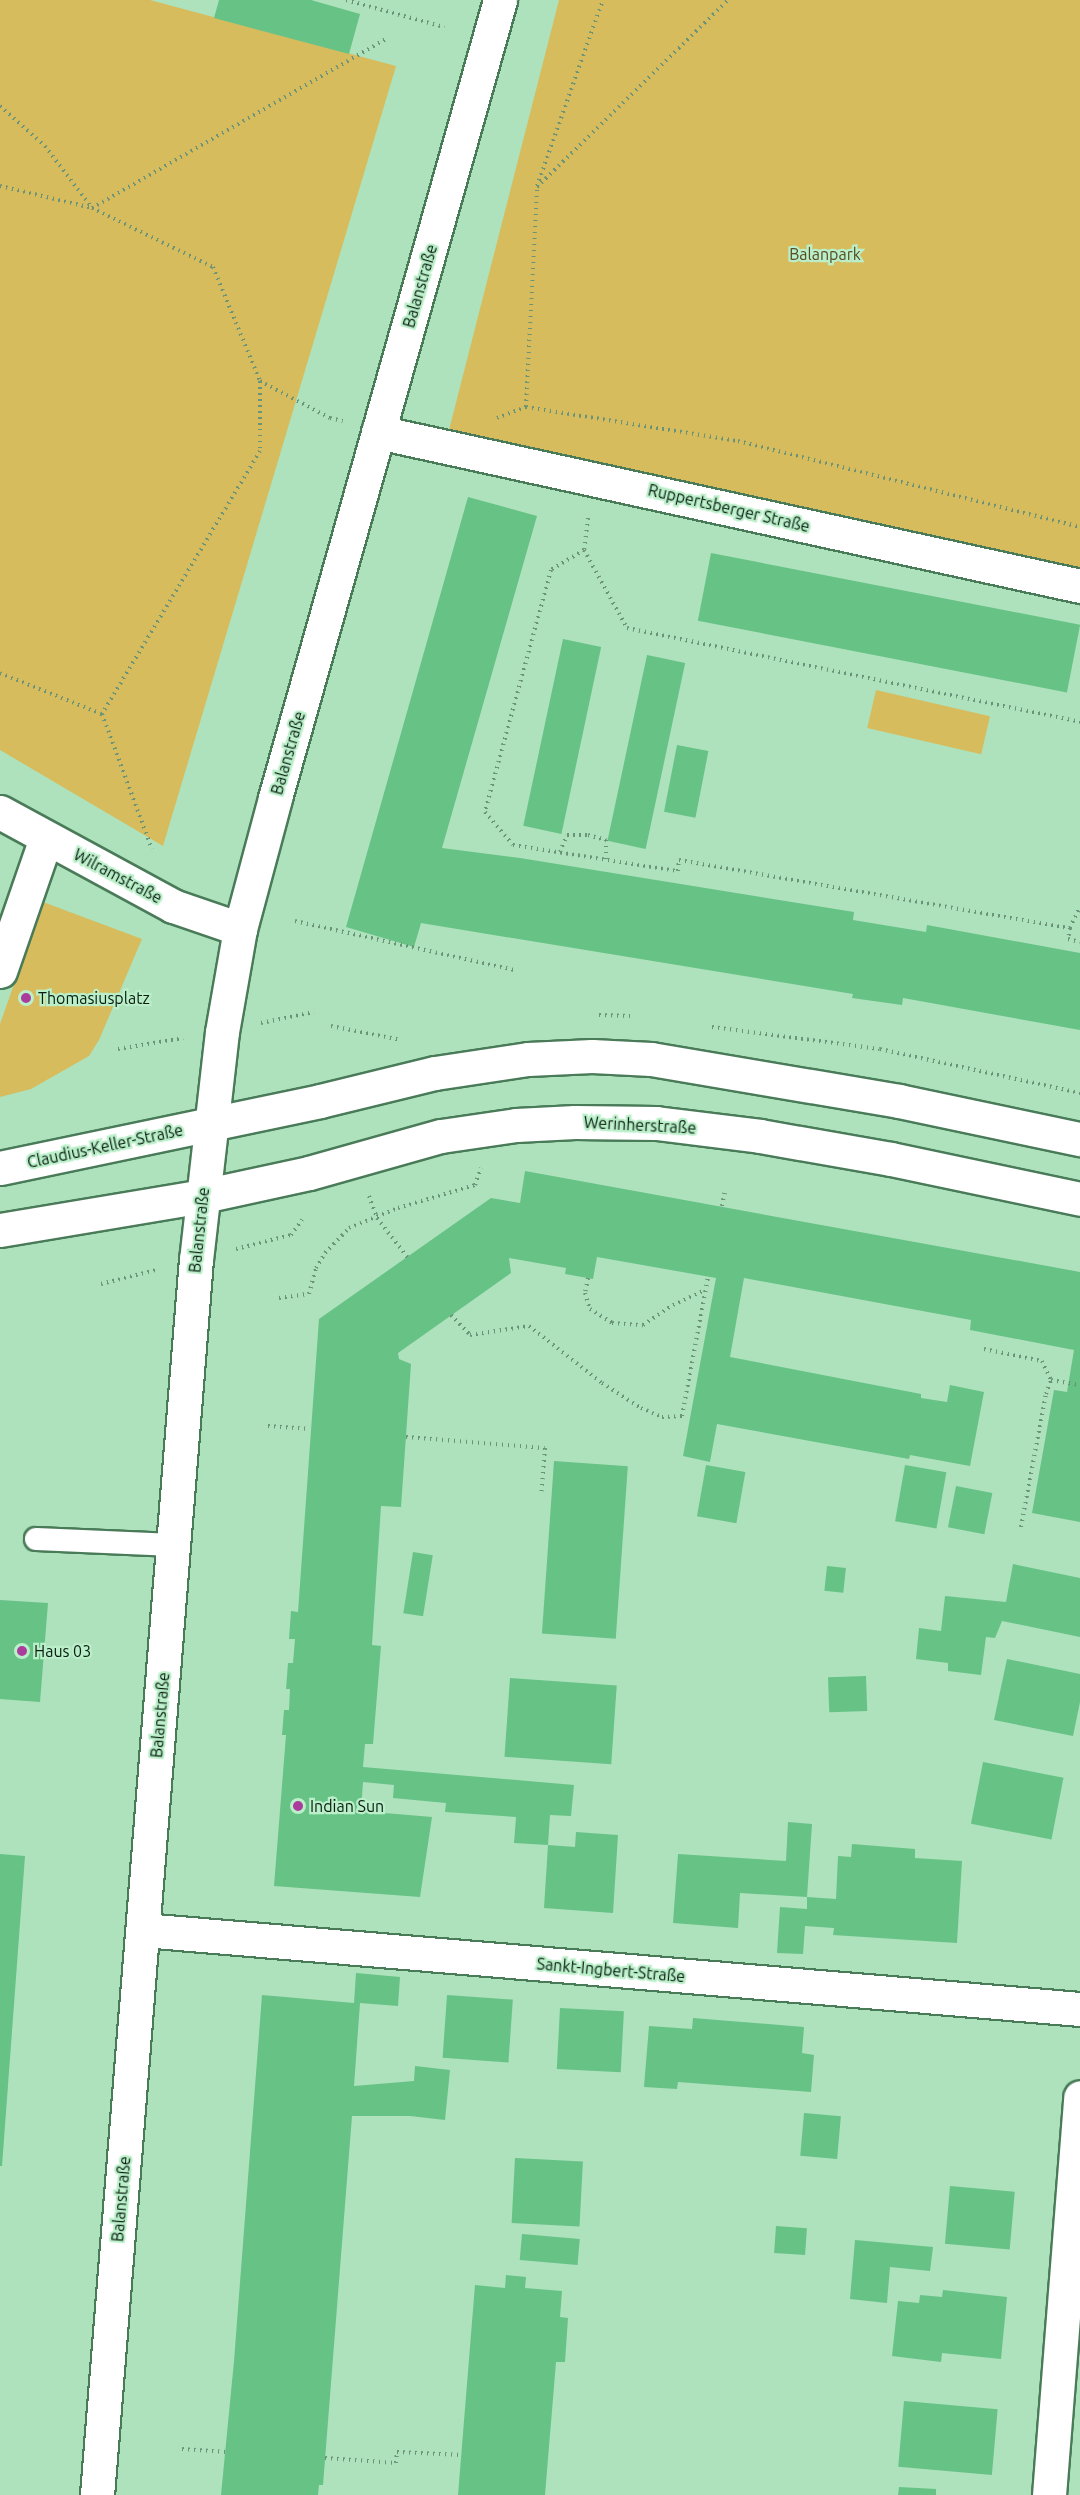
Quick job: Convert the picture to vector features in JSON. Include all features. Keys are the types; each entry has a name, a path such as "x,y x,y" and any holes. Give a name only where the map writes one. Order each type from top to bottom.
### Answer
{"street":[{"name":"Balanstraße","path":"97,2495 203,1196 222,1032 240,929 500,0"},
{"name":"Ruppertsberger Straße","path":"378,432 1080,586"},
{"name":"Wilramstraße","path":"0,812 173,906 240,929"},
{"path":"0,971 46,838"},
{"path":"211,1123 435,1073 528,1059 592,1056 651,1059 899,1101 1080,1139"},
{"name":"Werinherstraße","path":"203,1196 309,1173 441,1136 516,1125 575,1122 656,1123 760,1136 891,1159 1080,1199"},
{"name":"Claudius-Keller-Straße","path":"0,1168 211,1123"},
{"path":"0,1230 203,1196"},
{"name":"Sankt-Ingbert-Straße","path":"143,1930 1080,2009"},
{"path":"1049,2495 1080,2097"}],"lane":[{"path":"36,1539 174,1545"}],"path":[{"path":"346,0 444,27"},
{"path":"526,407 537,187 603,0"},
{"path":"537,187 728,0"},
{"path":"92,208 386,39"},
{"path":"0,106 45,146 92,208"},
{"path":"0,186 92,208 213,267 260,381 260,451 102,714"},
{"path":"260,381 330,417"},
{"path":"492,419 526,407 738,441 1080,527"},
{"path":"594,478 584,550 627,628 1080,722"},
{"path":"584,550 550,570 485,812 513,845 678,871 679,860 1070,928"},
{"path":"0,673 102,714 173,906"},
{"path":"560,852 567,835 588,835 606,840 606,859"},
{"path":"1080,907 1070,928 1068,939 1080,942"},
{"path":"295,921 515,970"},
{"path":"475,1185 482,1167"},
{"path":"470,1180 475,1185"},
{"path":"279,1298 309,1294 316,1268 325,1253 349,1228 398,1208 475,1185"},
{"path":"366,1187 377,1218 408,1258"},
{"path":"722,1206 725,1190"},
{"path":"291,1235 302,1220"},
{"path":"451,1315 470,1335 530,1326 602,1383 641,1408 662,1417 682,1416 708,1277"},
{"path":"588,1278 585,1293 590,1309 612,1323 643,1325 673,1305 706,1290"},
{"path":"984,1349 1042,1361 1051,1380 1046,1394 1022,1527"},
{"path":"1051,1380 1080,1385"},
{"path":"268,1426 310,1429"},
{"path":"406,1437 545,1448 541,1496"},
{"path":"182,2449 226,2452"},
{"path":"325,2458 396,2463 397,2452 461,2455"}],"green space":[{"path":"0,0 150,0 396,66 163,846 0,750"},
{"name":"Balanpark","path":"559,0 1080,0 1080,570 449,430"},
{"path":"876,690 990,716 981,754 867,728"},
{"path":"43,902 142,939 99,1040 89,1056 31,1089 0,1097 0,1024"}],"building":[{"path":"219,0 311,0 360,14 349,54 214,18"},
{"path":"468,497 537,516 442,848 520,858 854,912 853,920 926,932 927,925 1080,953 1080,1030 903,998 902,1005 852,998 853,994 421,923 414,947 346,927"},
{"path":"711,553 1080,625 1067,692 698,621"},
{"path":"563,639 601,647 561,834 523,826"},
{"path":"647,655 685,663 646,849 607,841"},
{"path":"677,745 708,751 695,818 664,812"},
{"path":"525,1171 1080,1272 1080,1522 1032,1513 1054,1390 1067,1392 1074,1350 970,1330 971,1320 744,1278 730,1357 921,1394 921,1398 947,1402 950,1385 984,1392 970,1466 910,1455 909,1459 717,1424 710,1462 683,1456 716,1278 597,1257 593,1279 565,1274 566,1268 509,1258 511,1273 398,1353 399,1359 411,1364 401,1507 381,1506 372,1645 381,1646 373,1744 365,1744 363,1767 574,1785 571,1816 550,1815 548,1845 514,1843 516,1817 445,1812 446,1803 393,1798 394,1785 363,1782 361,1811 432,1817 420,1897 274,1886 286,1735 282,1735 284,1710 289,1710 290,1689 286,1689 288,1663 293,1663 295,1639 289,1639 291,1611 298,1612 319,1319 491,1198 520,1203"},
{"path":"554,1461 628,1466 616,1639 542,1634"},
{"path":"706,1465 745,1472 736,1523 697,1516"},
{"path":"905,1465 946,1472 936,1528 895,1521"},
{"path":"956,1486 992,1493 984,1534 948,1527"},
{"path":"413,1552 433,1555 423,1616 403,1613"},
{"path":"1013,1564 1080,1578 1080,1637 1002,1621 995,1638 986,1637 981,1675 948,1671 948,1663 916,1659 919,1628 941,1631 945,1596 1006,1602"},
{"path":"827,1566 846,1568 843,1593 824,1591"},
{"name":"Haus 03","path":"0,1600 48,1603 40,1702 0,1699"},
{"path":"1007,1659 1080,1674 1080,1702 1073,1736 994,1720"},
{"path":"866,1676 867,1711 829,1712 828,1677"},
{"path":"510,1678 617,1685 611,1764 504,1757"},
{"path":"983,1762 1063,1778 1051,1839 971,1824"},
{"path":"788,1822 812,1824 807,1897 740,1893 738,1928 673,1923 678,1854 786,1861"},
{"path":"576,1832 618,1835 613,1913 544,1908 548,1845 575,1847"},
{"path":"852,1844 915,1849 915,1858 962,1861 957,1943 833,1935 834,1928 805,1926 803,1954 777,1953 780,1907 807,1909 807,1897 836,1899 838,1856 851,1857"},
{"path":"0,1854 25,1856 2,2166 0,2166"},
{"path":"356,1973 400,1977 398,2006 360,2003 354,2086 414,2081 415,2066 450,2070 445,2120 410,2116 352,2116 323,2485 319,2485 318,2495 221,2495 234,2361 262,1995 354,2003"},
{"path":"447,1995 513,2000 508,2062 443,2058"},
{"path":"560,2008 624,2011 621,2072 557,2069"},
{"path":"693,2018 804,2027 802,2053 814,2055 811,2092 678,2082 677,2089 644,2087 649,2026 692,2029"},
{"path":"804,2113 841,2116 837,2159 800,2156"},
{"path":"515,2158 583,2162 580,2226 512,2223"},
{"path":"950,2186 1015,2192 1010,2249 945,2244"},
{"path":"776,2226 807,2228 805,2255 774,2253"},
{"path":"522,2234 580,2239 578,2265 520,2260"},
{"path":"855,2240 933,2247 930,2271 890,2267 887,2303 850,2299"},
{"path":"506,2275 526,2277 525,2288 562,2291 560,2317 568,2318 565,2362 556,2362 545,2495 458,2495 475,2285 505,2288"},
{"path":"943,2290 1007,2297 1001,2359 942,2353 941,2362 892,2356 898,2301 919,2303 920,2295 942,2297"},
{"path":"904,2401 998,2409 992,2475 898,2467"},
{"path":"899,2487 936,2489 936,2495 898,2495"}],"place":[{"name":"Thomasiusplatz","path":"26,998"},
{"name":"Haus 03","path":"22,1651"},
{"name":"Indian Sun","path":"298,1806"}]}
